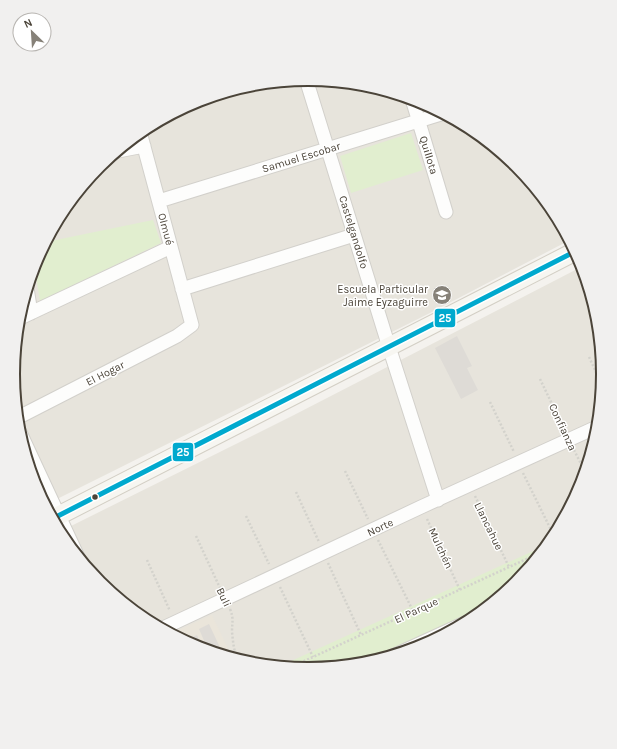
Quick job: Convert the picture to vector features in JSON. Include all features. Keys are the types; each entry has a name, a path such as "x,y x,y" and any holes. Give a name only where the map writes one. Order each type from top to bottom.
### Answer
{"street":[{"name":"Castelgandolfo","path":"308,86 438,500"},
{"name":"Quillota","path":"414,106 446,212"},
{"name":"Samuel Escobar","path":"158,201 435,116"},
{"name":"Olmué","path":"142,139 192,325"},
{"path":"130,149 144,146"},
{"path":"182,289 354,235"},
{"path":"27,315 171,247"},
{"path":"58,516 570,254"},
{"path":"29,303 31,313"},
{"name":"El Hogar","path":"23,415 177,336 192,325"},
{"name":"Norte","path":"167,626 421,507 591,430"},
{"path":"39,476 46,493"}],"lane":[{"path":"407,646 444,629"}],"path":[{"path":"589,357 597,374"},
{"name":"Confianza","path":"540,379 582,466"},
{"name":"Llancahue","path":"470,485 509,567"},
{"name":"Mulchén","path":"421,507 460,590"},
{"name":"Buli","path":"196,536 233,619 232,631 235,653"},
{"name":"El Parque","path":"300,663 532,557"},
{"path":"147,560 175,622"}],"shaded area":[{"path":"308,86 346,88 401,101 436,116 469,135 513,170 548,214 565,243 430,313 50,502 42,485 30,449 22,412 20,374 22,337 30,300 42,264 69,214 104,170 148,135 198,108 234,96 271,88"},
{"path":"577,269 587,300 595,337 597,374 595,412 582,467 558,519 537,550 513,579 469,614 436,633 401,648 346,661 308,663 271,661 216,648 164,624 133,603 104,579 80,550 65,529 294,415"},
{"path":"212,615 230,652 198,641 177,631"}],"green space":[{"path":"411,133 423,170 351,193 340,156"},
{"path":"153,220 161,243 40,301 36,279 53,240"},
{"path":"538,549 513,579 484,603 453,624 419,641 383,653 346,661 308,663 289,662"}],"building":[{"path":"457,336 472,366 467,368 478,390 461,399 435,348"},
{"path":"209,624 221,649 205,644 199,629"},
{"path":"197,635 200,642 198,641 191,638"}],"transit line":[{"name":"25","path":"58,516 570,254"}],"place":[{"name":"Escuela Particular Jaime Eyzaguirre","path":"442,295"}]}
